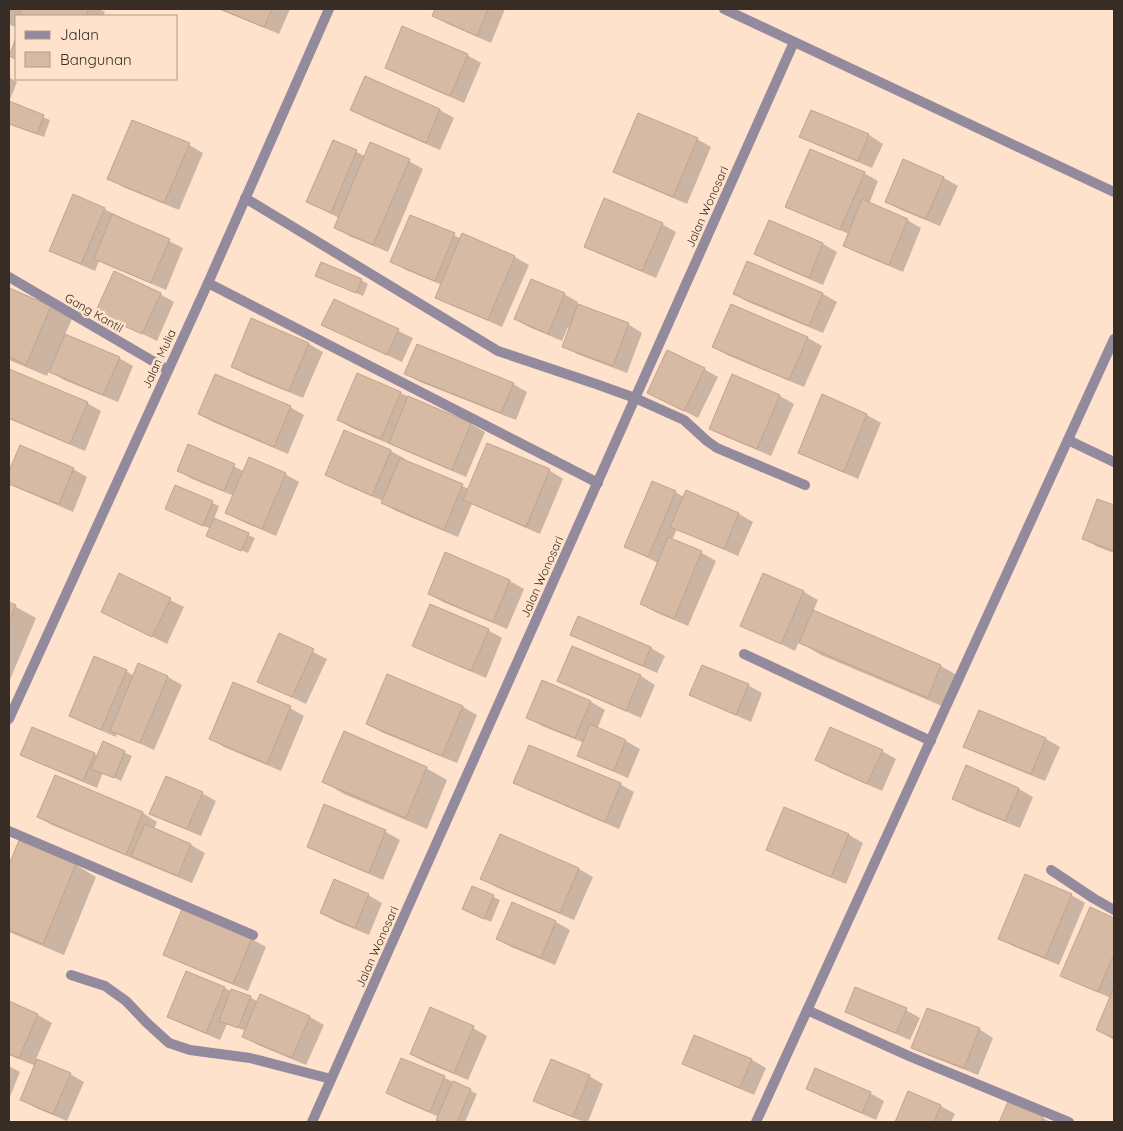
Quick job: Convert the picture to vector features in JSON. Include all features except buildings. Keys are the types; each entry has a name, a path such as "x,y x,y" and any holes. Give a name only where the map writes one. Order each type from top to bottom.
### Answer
{"street":[{"name":"Jalan Mulia","path":"9,719 208,283 329,9"},
{"path":"724,9 1114,192"},
{"name":"Jalan Wonosari","path":"312,1122 794,42"},
{"path":"245,198 498,351 635,398 684,420 706,441 717,448 806,485"},
{"name":"Gang Kantil","path":"9,277 168,370"},
{"path":"208,283 598,483"},
{"path":"756,1122 1114,339"},
{"path":"1068,440 1114,462"},
{"path":"744,654 931,740"},
{"path":"9,831 253,935"},
{"path":"1051,870 1114,910"},
{"path":"71,975 105,986 126,1000 169,1043 190,1050 250,1058 331,1079"},
{"path":"807,1010 911,1058 1069,1122"}]}
